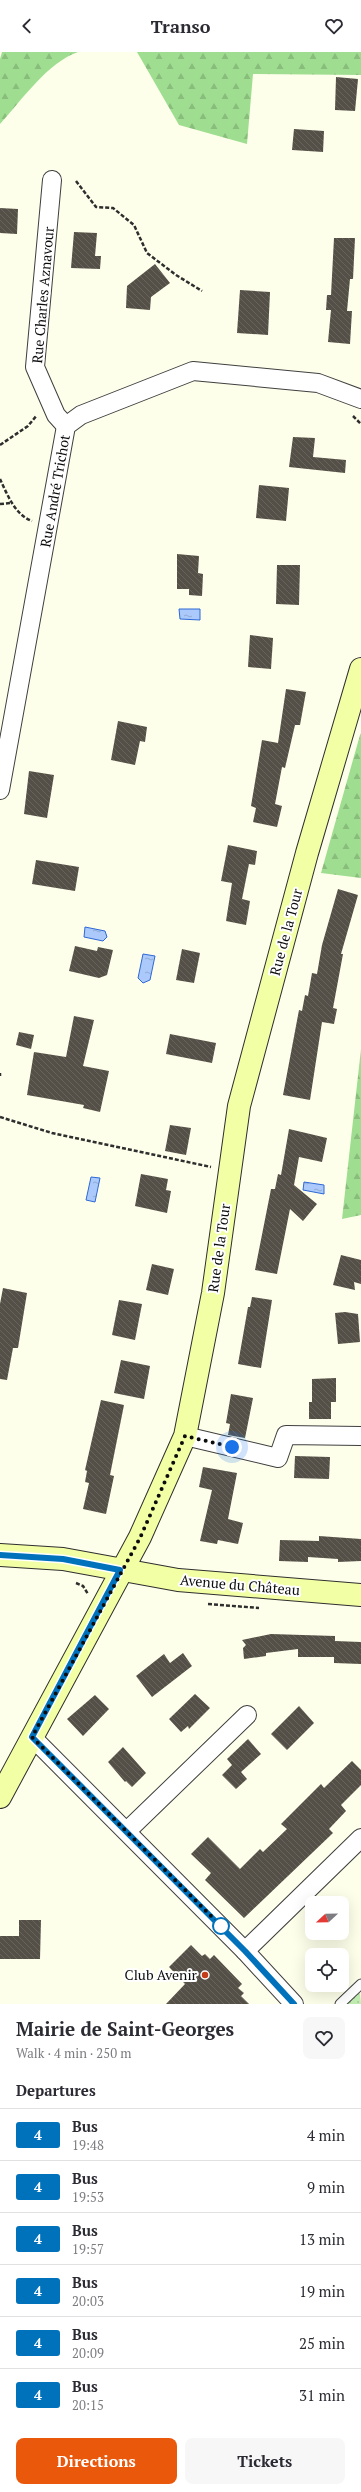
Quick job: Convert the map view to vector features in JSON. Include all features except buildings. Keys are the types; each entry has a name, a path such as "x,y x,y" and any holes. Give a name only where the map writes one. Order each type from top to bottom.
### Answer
{"street":[{"name":"Rue Charles Aznavour","path":"52,180 35,366 56,415 66,426"},
{"name":"Rue André Trichot","path":"0,790 66,426 81,415 193,371 318,383 361,399"},
{"name":"Rue de la Tour","path":"0,1797 120,1570 140,1538 185,1436 213,1293 241,1099 307,853 361,669"},
{"path":"185,1436 278,1458 286,1435 361,1436"},
{"name":"Avenue du Château","path":"0,1555 63,1559 178,1580 361,1595"},
{"path":"127,1832 248,1715"},
{"path":"32,1737 245,1951 294,2004"},
{"path":"245,1951 361,1838"}],"lane":[{"path":"340,2004 361,1984"}],"path":[{"path":"76,181 96,207 113,208 134,226 147,253 176,275 202,291"},
{"path":"0,445 28,426 50,401"},
{"path":"0,479 11,503 26,519 47,527"},
{"path":"0,504 11,503"},
{"path":"0,1117 52,1133 230,1171"},
{"path":"71,1580 83,1586 87,1591 90,1600 86,1615 97,1615"},
{"path":"204,1603 266,1608"}],"green space":[{"path":"2,52 78,52 56,64 46,73 0,124 0,59"},
{"path":"137,52 361,52 361,75 253,74 247,144 179,125"},
{"path":"361,733 361,878 321,873 360,735"},
{"path":"361,1049 361,1215 342,1219"},
{"path":"360,1992 361,2004 347,2004"}],"water":[{"path":"179,609 200,609 200,620 180,619"},
{"path":"85,927 105,931 107,937 103,941 84,937"},
{"path":"143,954 155,956 150,980 143,983 138,978"},
{"path":"91,1177 100,1178 95,1202 86,1200"},
{"path":"304,1182 324,1185 324,1194 303,1190"}],"bus line":[{"name":"4","path":"0,1555 63,1559 120,1570 32,1737 245,1951 294,2004"}],"place":[{"name":"Club Avenir","path":"205,1975"}],"route":[{"path":"221,1926 32,1737 120,1570 140,1538 185,1436 232,1447"}]}
